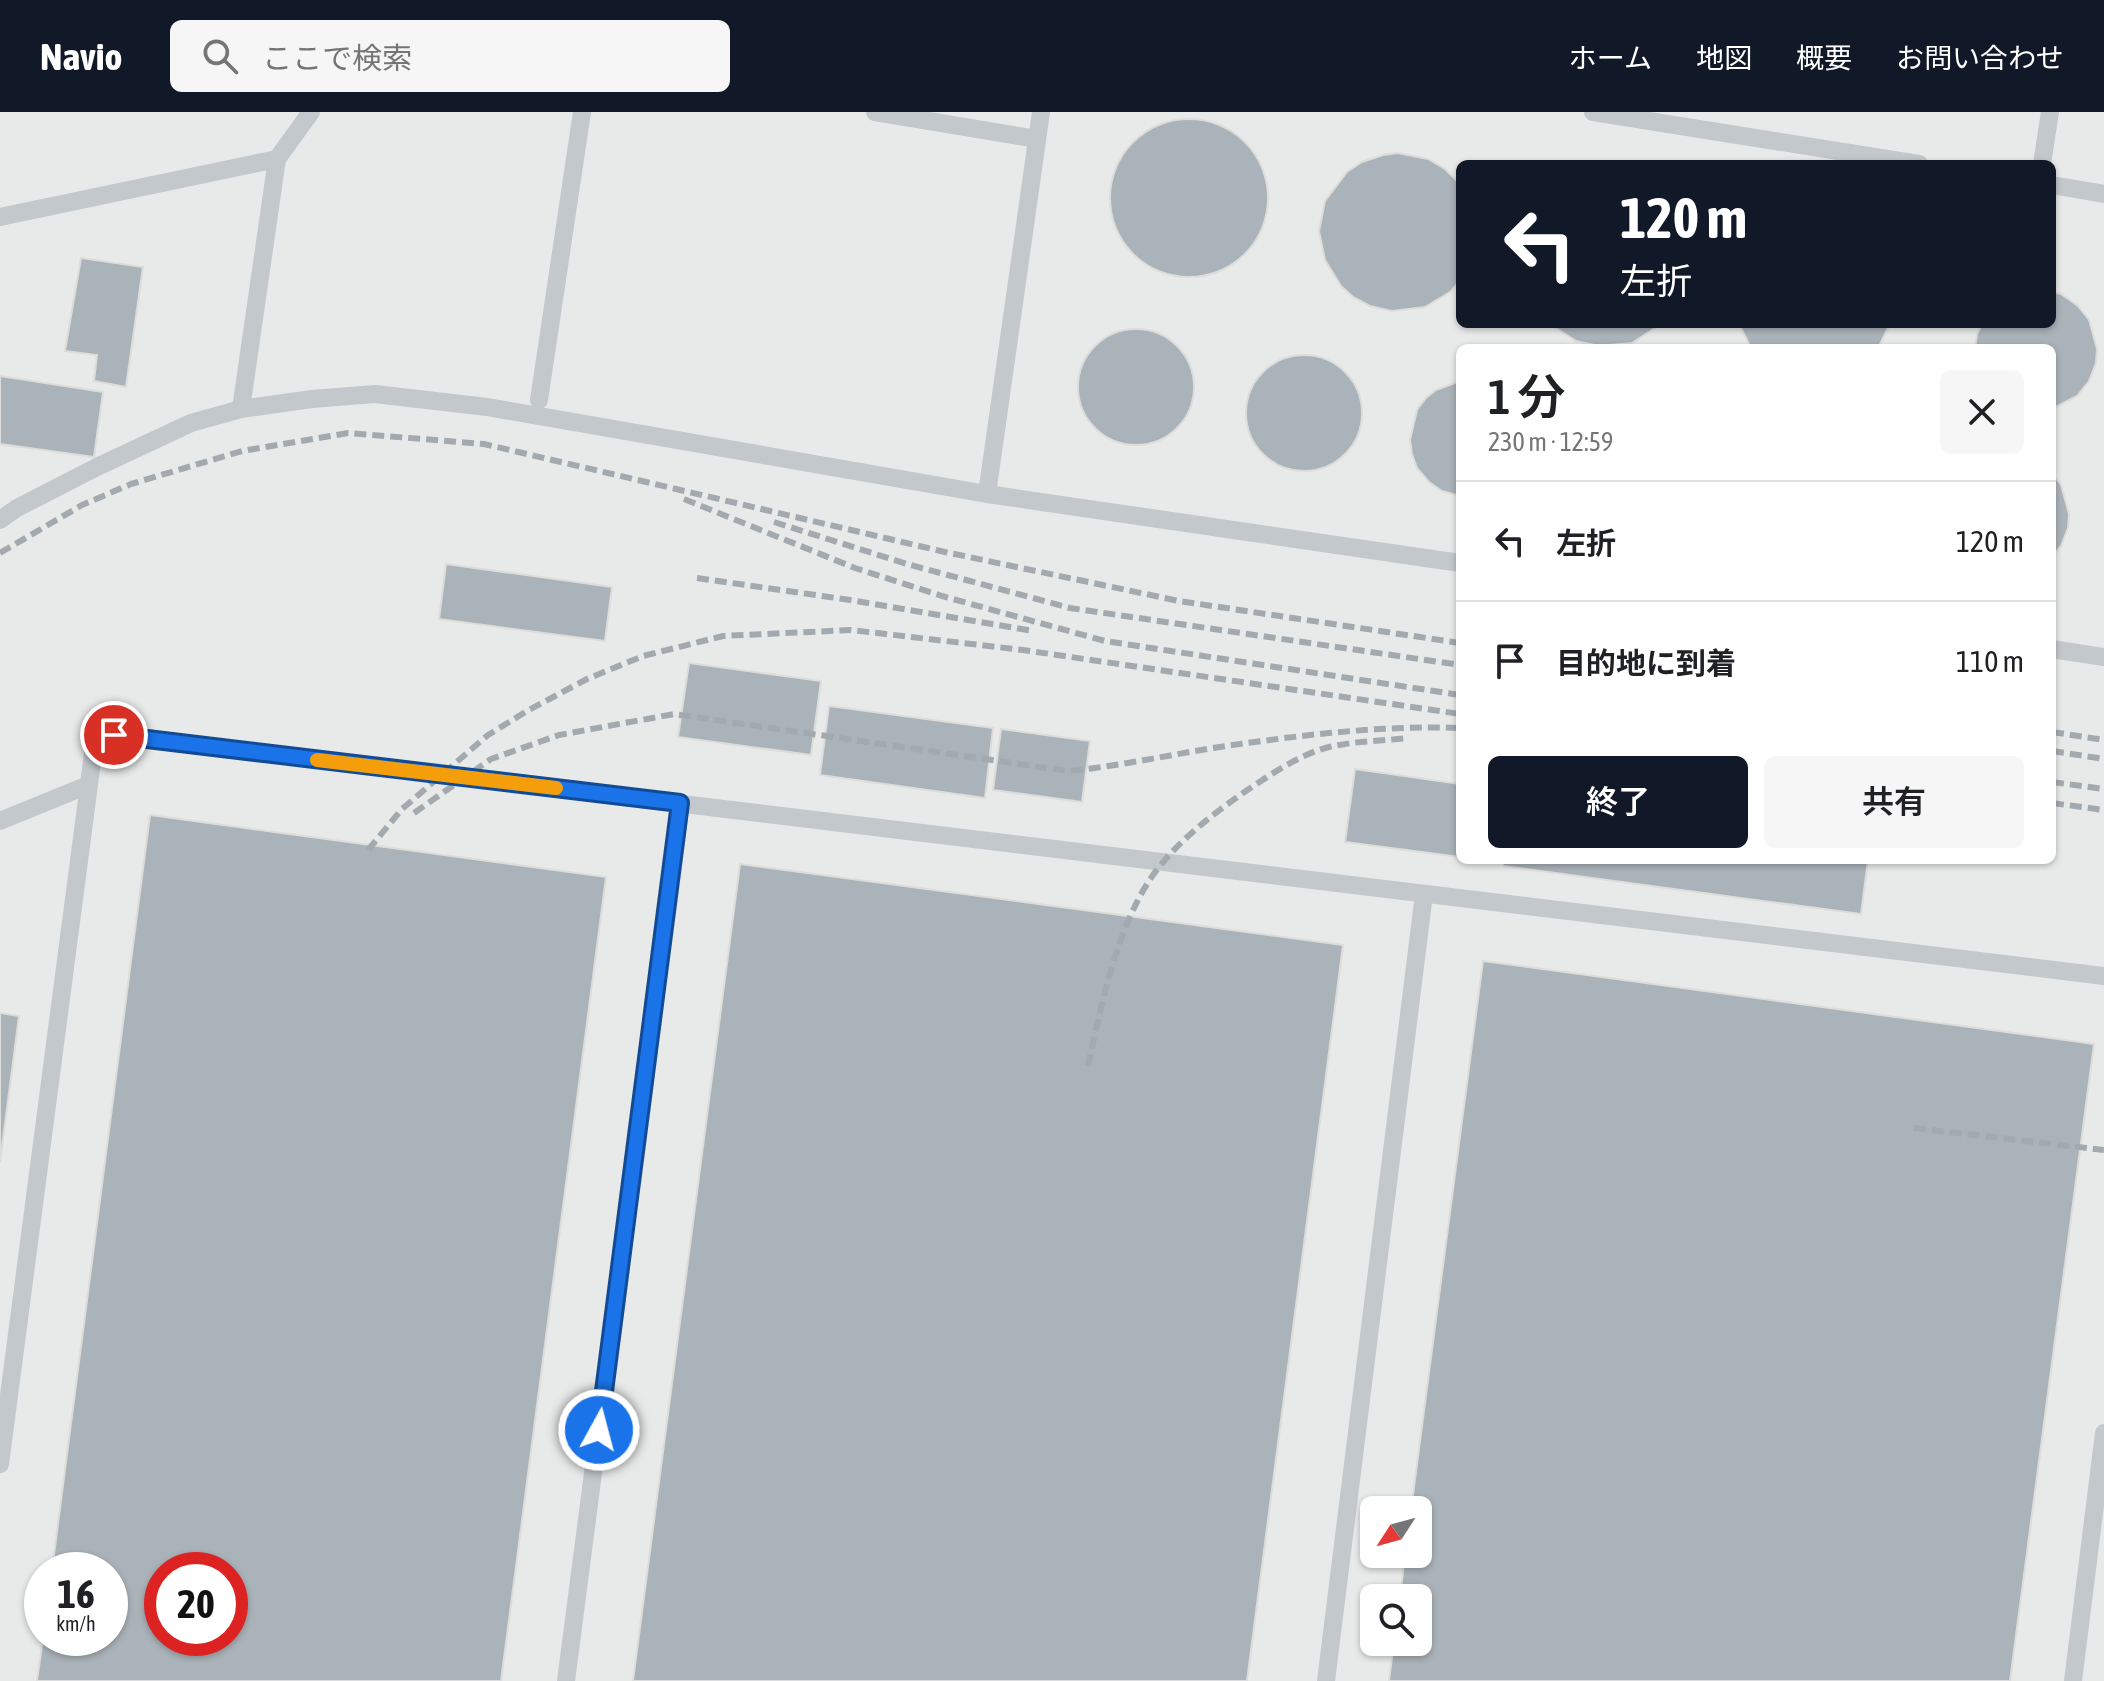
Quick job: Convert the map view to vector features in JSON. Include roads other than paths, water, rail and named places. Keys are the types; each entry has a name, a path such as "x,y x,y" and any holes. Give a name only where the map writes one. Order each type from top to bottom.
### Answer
{"lane":[{"path":"241,409 277,159 311,112"},
{"path":"539,400 582,112"},
{"path":"875,112 1037,139"},
{"path":"987,494 1041,112"},
{"path":"1593,112 1894,160"},
{"path":"2043,160 2050,112"},
{"path":"0,217 277,159"},
{"path":"2056,186 2104,194"},
{"path":"0,520 99,466 191,423 241,409 375,394 487,407 987,494 1456,562"},
{"path":"2056,650 2104,657"},
{"path":"0,1464 88,785 93,754 114,735 2104,976"},
{"path":"0,821 88,785"},
{"path":"566,1681 680,803"},
{"path":"1326,1681 1424,894"},
{"path":"2073,1681 2104,1433"}],"railway":[{"path":"0,553 82,505 131,484 242,451 348,433 484,444 945,552 1179,601 1456,642"},
{"path":"684,499 855,568 942,596 1105,641 1456,694"},
{"path":"774,522 907,564 1070,608 1456,664"},
{"path":"697,578 1033,631"},
{"path":"368,850 402,809 488,735 527,711 587,679 643,656 723,636 851,630 1023,650 1456,713"},
{"path":"414,813 491,759 559,735 674,714 1068,771 1313,735 1372,729 1456,728"},
{"path":"2056,733 2104,740"},
{"path":"1088,1066 1112,967 1129,918 1153,875 1173,852 1231,802 1295,760 1339,745 1408,738"},
{"path":"2056,752 2104,759"},
{"path":"2056,783 2104,789"},
{"path":"2056,804 2104,810"},
{"path":"1914,1128 2104,1150"}]}
